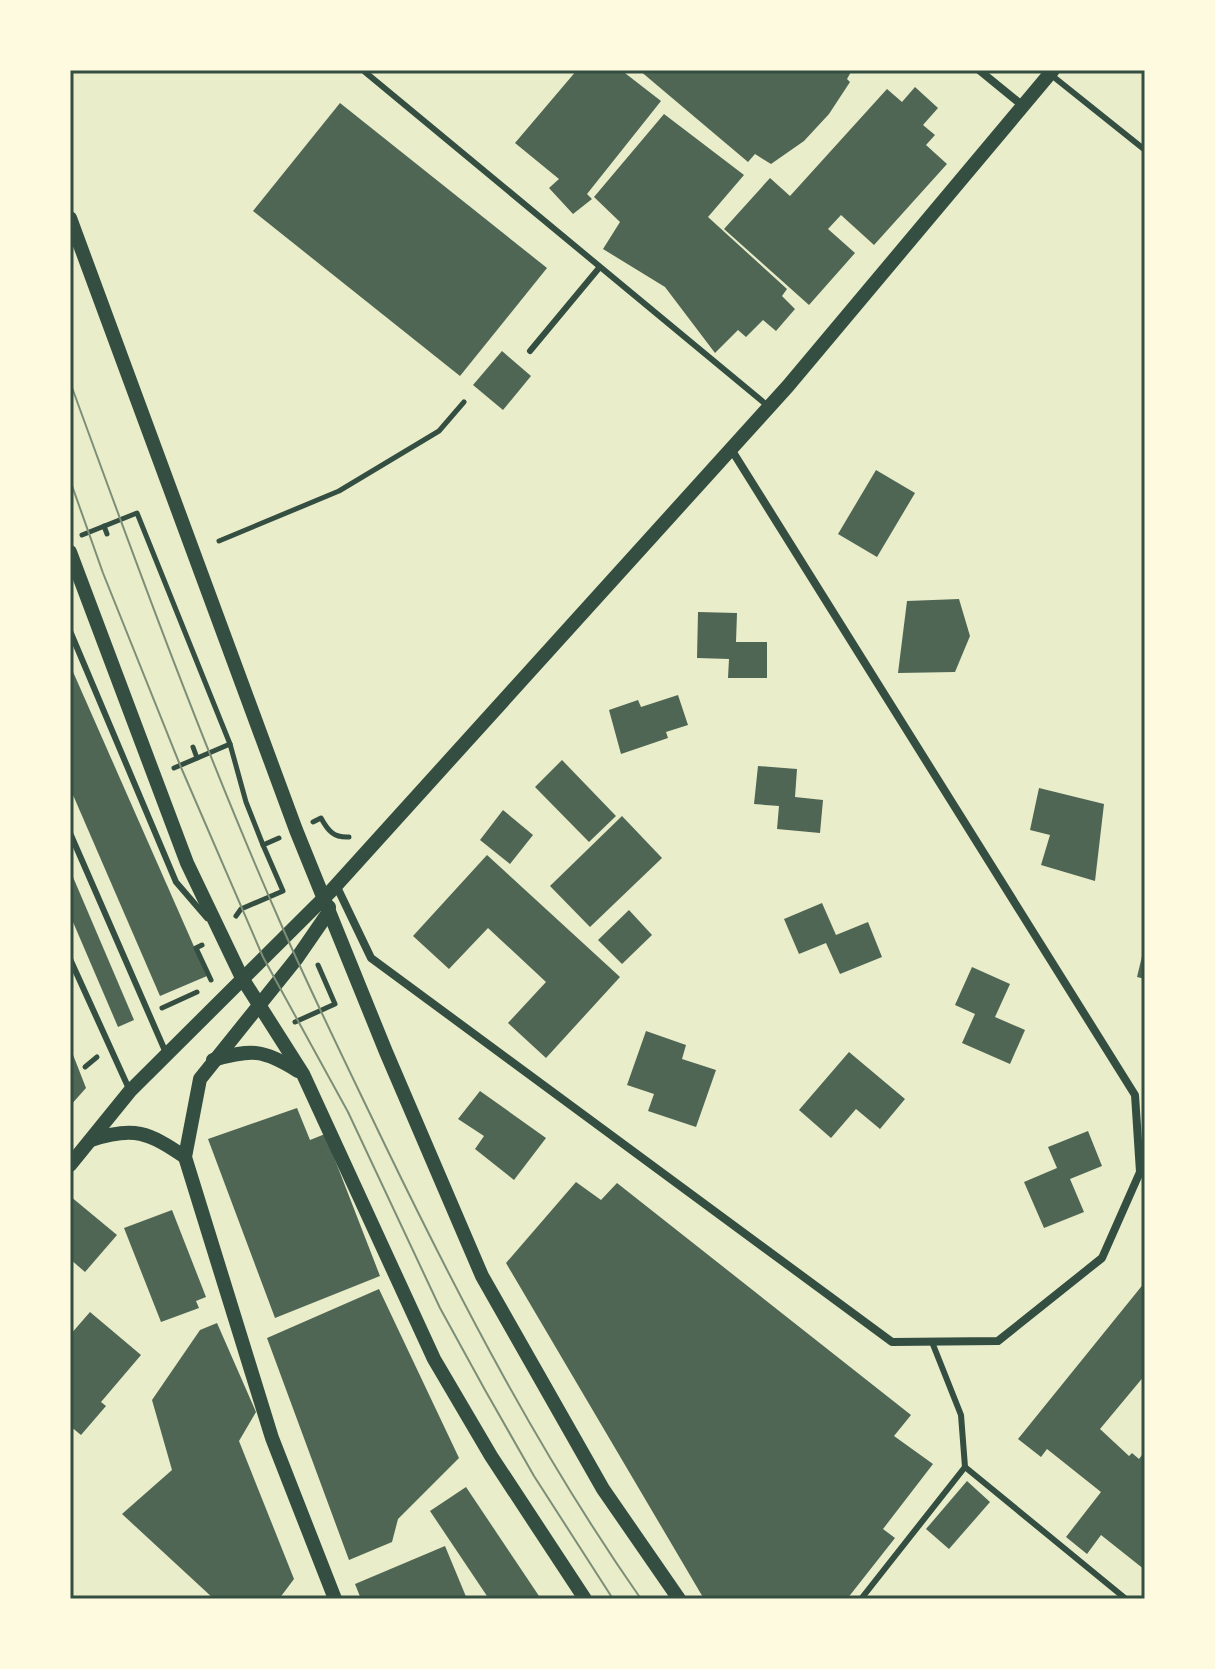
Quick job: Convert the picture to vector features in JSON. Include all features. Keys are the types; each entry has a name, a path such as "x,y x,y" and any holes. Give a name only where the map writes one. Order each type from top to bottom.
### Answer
{"street":[{"path":"979,70 1023,106"},
{"path":"70,1165 130,1091 330,891 731,449 1052,72"},
{"path":"70,218 296,830 371,958 892,1342 998,1341 1102,1258 1140,1172 1135,1095 731,449"},
{"path":"70,552 187,863 242,978 303,1074 434,1359 491,1456 585,1599"},
{"path":"330,891 328,913 482,1276 603,1489 679,1599"},
{"path":"328,913 200,1079 185,1157 272,1438 335,1599"},
{"path":"213,1061 246,1051 275,1056 303,1074"},
{"path":"91,1140 118,1131 133,1132 151,1136 185,1157"}],"lane":[{"path":"365,72 768,406"},
{"path":"1052,72 1145,150"},
{"path":"530,351 599,268"},
{"path":"70,631 176,882 222,936"},
{"path":"70,833 166,1055"},
{"path":"70,959 130,1091"},
{"path":"861,1599 965,1467 961,1415 932,1342"},
{"path":"965,1467 1126,1599"}],"path":[{"path":"219,541 339,491 439,431 464,402"},
{"path":"79,536 137,513 230,744 246,802 283,891 241,909 222,936 196,948 213,984"},
{"path":"104,526 107,534"},
{"path":"166,771 230,744"},
{"path":"193,747 197,758"},
{"path":"263,845 321,818 335,835 354,837"},
{"path":"276,1031 335,1004 317,965 345,952"},
{"path":"148,1015 200,990"},
{"path":"85,1067 109,1046"}],"building":[{"path":"577,70 621,70 661,101 587,194 592,199 573,214 549,188 559,179 515,143"},
{"path":"639,70 852,70 847,79 850,82 829,114 804,141 771,164 755,154 748,162"},
{"path":"915,87 938,108 923,125 935,135 926,145 947,164 874,245 841,215 828,229 855,253 809,305 724,229 770,178 790,196 887,89 902,102"},
{"path":"340,103 547,268 460,376 253,211"},
{"path":"664,114 744,175 708,217 787,289 782,296 795,309 776,331 763,320 746,337 738,330 715,353 665,287 603,249 620,222 594,197"},
{"path":"502,351 531,376 503,410 473,385"},
{"path":"876,470 915,493 877,557 838,534"},
{"path":"959,599 970,636 955,672 898,673 907,601"},
{"path":"698,612 737,613 736,642 767,642 767,678 728,678 729,659 697,658"},
{"path":"70,665 207,976 160,996 70,788"},
{"path":"678,695 688,725 666,732 668,738 621,754 609,710 638,700 641,707"},
{"path":"562,760 616,816 589,842 535,787"},
{"path":"758,766 797,769 795,797 823,800 820,833 777,829 779,806 754,804"},
{"path":"1039,788 1104,804 1095,881 1041,865 1050,835 1030,830"},
{"path":"503,810 533,835 510,864 480,840"},
{"path":"622,816 662,858 590,927 550,886"},
{"path":"487,855 620,977 546,1058 508,1023 546,982 488,928 449,969 413,936"},
{"path":"70,870 134,1020 118,1027 70,915"},
{"path":"822,903 836,935 868,922 882,957 840,974 826,943 799,954 784,919"},
{"path":"629,910 652,935 622,964 598,940"},
{"path":"1145,948 1145,979 1137,977"},
{"path":"972,967 1010,984 995,1017 1025,1030 1010,1064 962,1043 975,1014 955,1005"},
{"path":"646,1031 686,1045 682,1059 716,1070 696,1127 648,1111 654,1094 627,1085"},
{"path":"70,1047 86,1088 70,1106"},
{"path":"849,1052 905,1099 880,1129 856,1109 831,1138 799,1110"},
{"path":"480,1091 546,1138 514,1180 475,1149 484,1136 458,1119"},
{"path":"297,1108 310,1140 325,1134 380,1276 275,1318 208,1139"},
{"path":"1088,1131 1102,1166 1070,1179 1084,1212 1044,1228 1024,1182 1057,1168 1048,1147"},
{"path":"576,1182 601,1200 617,1183 911,1415 894,1436 933,1464 883,1529 895,1538 847,1599 704,1599 506,1263"},
{"path":"70,1196 117,1235 85,1272 70,1259"},
{"path":"172,1210 206,1297 196,1301 199,1308 161,1322 124,1228"},
{"path":"1145,1282 1145,1375 1100,1429 1129,1456 1132,1453 1139,1459 1145,1451 1145,1570 1101,1535 1087,1554 1066,1537 1101,1492 1047,1449 1041,1457 1018,1439"},
{"path":"379,1289 459,1458 398,1519 392,1542 349,1560 267,1338"},
{"path":"90,1312 141,1355 101,1402 106,1406 81,1435 70,1426 70,1335"},
{"path":"217,1323 256,1412 239,1441 294,1579 279,1599 214,1599 122,1514 172,1470 152,1400 200,1330"},
{"path":"967,1481 990,1502 949,1549 926,1529"},
{"path":"466,1487 541,1599 489,1599 430,1511"},
{"path":"445,1546 467,1599 361,1599 355,1584"}],"tram line":[{"path":"70,382 199,727 255,864 321,1012 414,1204 504,1377 570,1490 641,1599"},
{"path":"70,480 103,573 180,765 263,957 348,1112 440,1308 534,1476 613,1599"}]}
